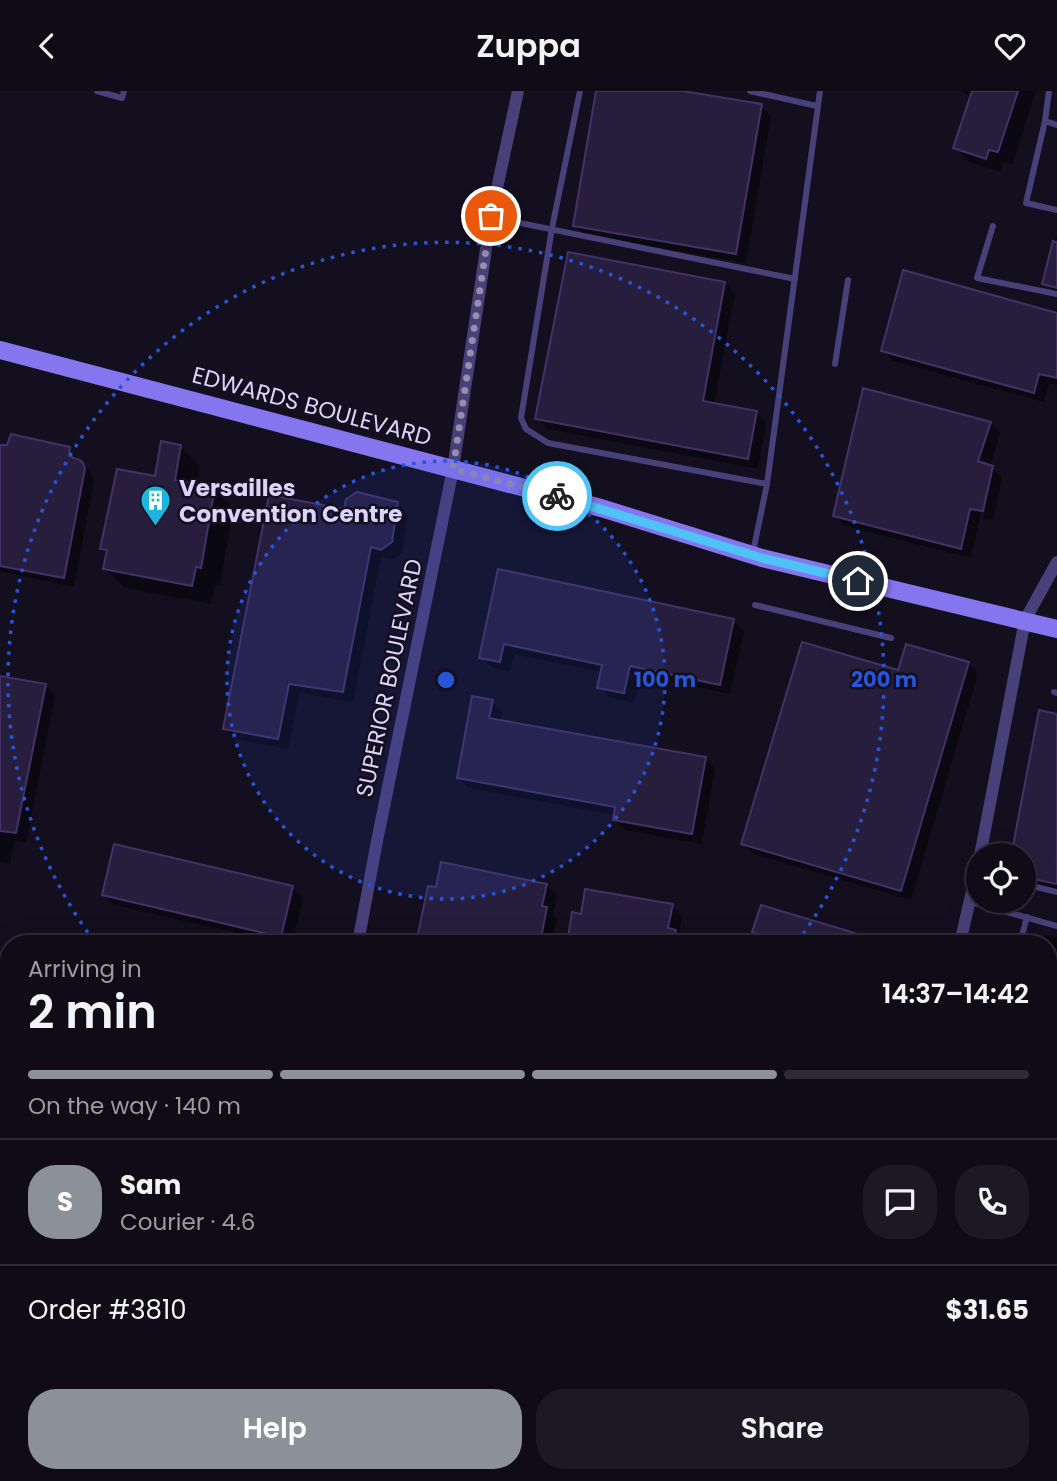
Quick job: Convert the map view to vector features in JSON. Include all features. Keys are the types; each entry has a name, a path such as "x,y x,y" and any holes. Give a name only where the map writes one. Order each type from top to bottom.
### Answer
{"street":[{"name":"SUPERIOR BOULEVARD","path":"359,935 453,469 491,216 518,91"},
{"name":"EDWARDS BOULEVARD","path":"0,350 601,508 752,554 1057,629"},
{"path":"982,843 1025,620 1057,562"},
{"path":"962,935 968,913"}],"lane":[{"path":"97,91 122,98 124,91"},
{"path":"580,91 552,228 521,418 526,429 548,443 767,484"},
{"path":"750,91 817,106"},
{"path":"752,554 767,484 820,91"},
{"path":"1049,91 1045,121 1026,203 1057,210"},
{"path":"1045,121 1057,125"},
{"path":"491,216 795,278"},
{"path":"993,226 977,278 1057,294"},
{"path":"835,365 848,281"},
{"path":"755,605 891,638"},
{"path":"1036,887 1057,892"},
{"path":"1012,913 1057,926"},
{"path":"1022,935 1027,917"}],"building":[{"path":"596,91 683,91 762,104 736,254 573,226"},
{"path":"972,91 1018,91 998,152 989,150 986,159 953,148"},
{"path":"1053,241 1057,242 1057,288 1042,284"},
{"path":"568,252 725,282 703,401 757,411 748,459 535,419"},
{"path":"903,270 1057,313 1057,378 1039,374 1034,393 881,351"},
{"path":"863,388 991,422 978,461 993,466 983,511 970,509 961,549 833,516"},
{"path":"11,434 70,447 69,456 83,463 85,469 64,578 0,566 0,445 7,445"},
{"name":"Versailles Convention Centre","path":"161,441 181,445 175,480 215,487 201,568 196,567 192,586 103,569 107,550 100,549 117,469 155,476"},
{"path":"357,492 398,502 392,542 381,550 371,547 343,692 289,684 278,739 223,729 269,495 344,509 346,499"},
{"path":"498,569 734,619 720,685 630,666 624,693 597,688 602,665 504,644 500,662 479,658"},
{"path":"802,642 898,670 906,644 969,662 901,891 741,844"},
{"path":"0,676 46,684 16,833 0,831"},
{"path":"472,696 493,700 489,718 706,757 692,834 613,820 615,807 457,778"},
{"path":"1039,710 1057,714 1057,884 1036,880 1036,843 1013,843"},
{"path":"114,844 293,886 281,935 102,895"},
{"path":"441,862 547,884 542,906 547,907 542,935 418,935 428,886 436,887"},
{"path":"585,889 673,904 668,928 676,930 675,935 568,935 572,912 581,914"},
{"path":"761,905 861,935 763,935 752,932"}],"way so far":[{"path":"491,216 453,469 557,496"}],"place":[{"name":"Versailles Convention Centre","path":"156,528"}],"route":[{"path":"557,496 762,558 858,581"}]}
